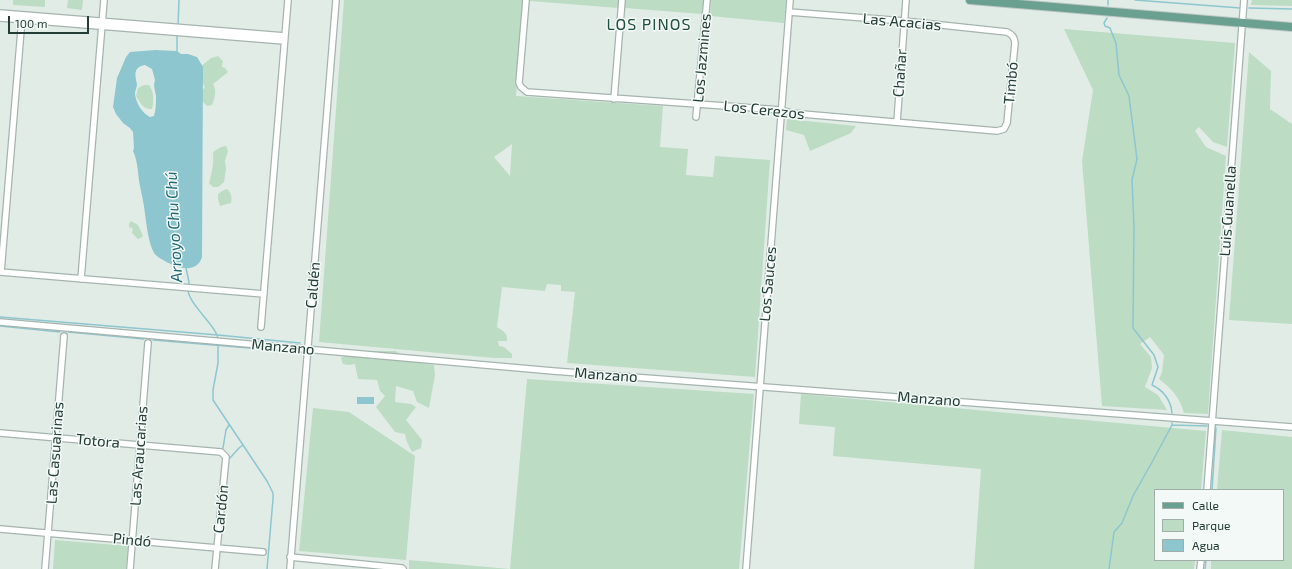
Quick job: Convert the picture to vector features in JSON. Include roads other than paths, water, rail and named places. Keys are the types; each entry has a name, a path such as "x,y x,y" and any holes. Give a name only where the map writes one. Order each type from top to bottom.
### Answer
{"main road":[{"path":"970,0 1292,27"}],"street":[{"path":"81,279 104,0"},
{"path":"261,327 288,0"},
{"name":"Caldén","path":"290,569 336,0"},
{"name":"Los Cerezos","path":"526,0 519,83 524,90 531,92 782,110 791,114 997,130 1004,129"},
{"path":"614,99 622,0"},
{"name":"Los Jazmines","path":"696,117 707,0"},
{"name":"Los Sauces","path":"746,569 790,0"},
{"name":"Chañar","path":"897,122 906,0"},
{"name":"Luis Guanella","path":"1207,489 1244,0"},
{"name":"Las Acacias","path":"789,12 904,21 1007,32 1014,37"},
{"path":"0,14 102,24 285,38"},
{"path":"0,18 22,17"},
{"path":"22,17 0,272 264,294"},
{"name":"Timbó","path":"1004,129 1007,123 1015,43 1014,37"},
{"name":"Manzano","path":"0,322 553,371 1292,427"},
{"name":"Las Casuarinas","path":"46,569 64,336"},
{"name":"Las Araucarias","path":"130,569 148,343"},
{"name":"Totora","path":"0,433 221,452"},
{"name":"Cardón","path":"215,569 226,457 221,452"},
{"name":"Pindó","path":"0,529 263,552"},
{"path":"290,557 403,568"}],"water":[{"path":"155,50 177,51 181,54 188,54 197,57 203,67 202,257 200,262 193,267 181,267 163,260 154,253 150,244 137,165 133,151 133,132 123,123 113,107 117,78 126,57 130,52","holes":["145,65 152,69 155,80 154,86 156,104 154,116 150,117 142,110 137,101 135,94 137,84 135,75 138,68 141,66"]},
{"path":"357,397 374,397 374,404 357,404"}],"waterway":[{"name":"Arroyo Chu Chú","path":"178,26 179,0"},
{"name":"Arroyo Chu Chú","path":"1108,0 1108,5"},
{"path":"1135,0 1240,8"},
{"path":"1249,8 1292,9"},
{"name":"Arroyo Chu Chú","path":"1107,18 1104,23 1105,26 1110,28 1116,43 1119,75 1129,96 1137,159 1132,180 1134,227 1133,328 1154,355 1158,367 1152,385 1166,396 1172,413"},
{"name":"Arroyo Chu Chú","path":"177,34 177,52"},
{"name":"Arroyo Chu Chú","path":"186,268 189,285"},
{"name":"Arroyo Chu Chú","path":"188,289 189,295 193,302 217,334 218,340"},
{"path":"0,317 300,343"},
{"path":"0,326 60,332"},
{"path":"68,332 144,339"},
{"path":"153,340 298,352"},
{"name":"Arroyo Chu Chú","path":"218,343 218,363 213,390 213,400 267,481 273,493 267,569"},
{"path":"1172,423 1172,425 1207,426"},
{"path":"223,448 226,430 229,425"},
{"path":"1109,569 1114,532 1122,523 1133,496 1172,425"},
{"path":"1212,489 1216,428"},
{"path":"230,458 243,445"},
{"path":"1205,569 1206,561"}],"district":[{"name":"LOS PINOS","path":"649,25"}]}
